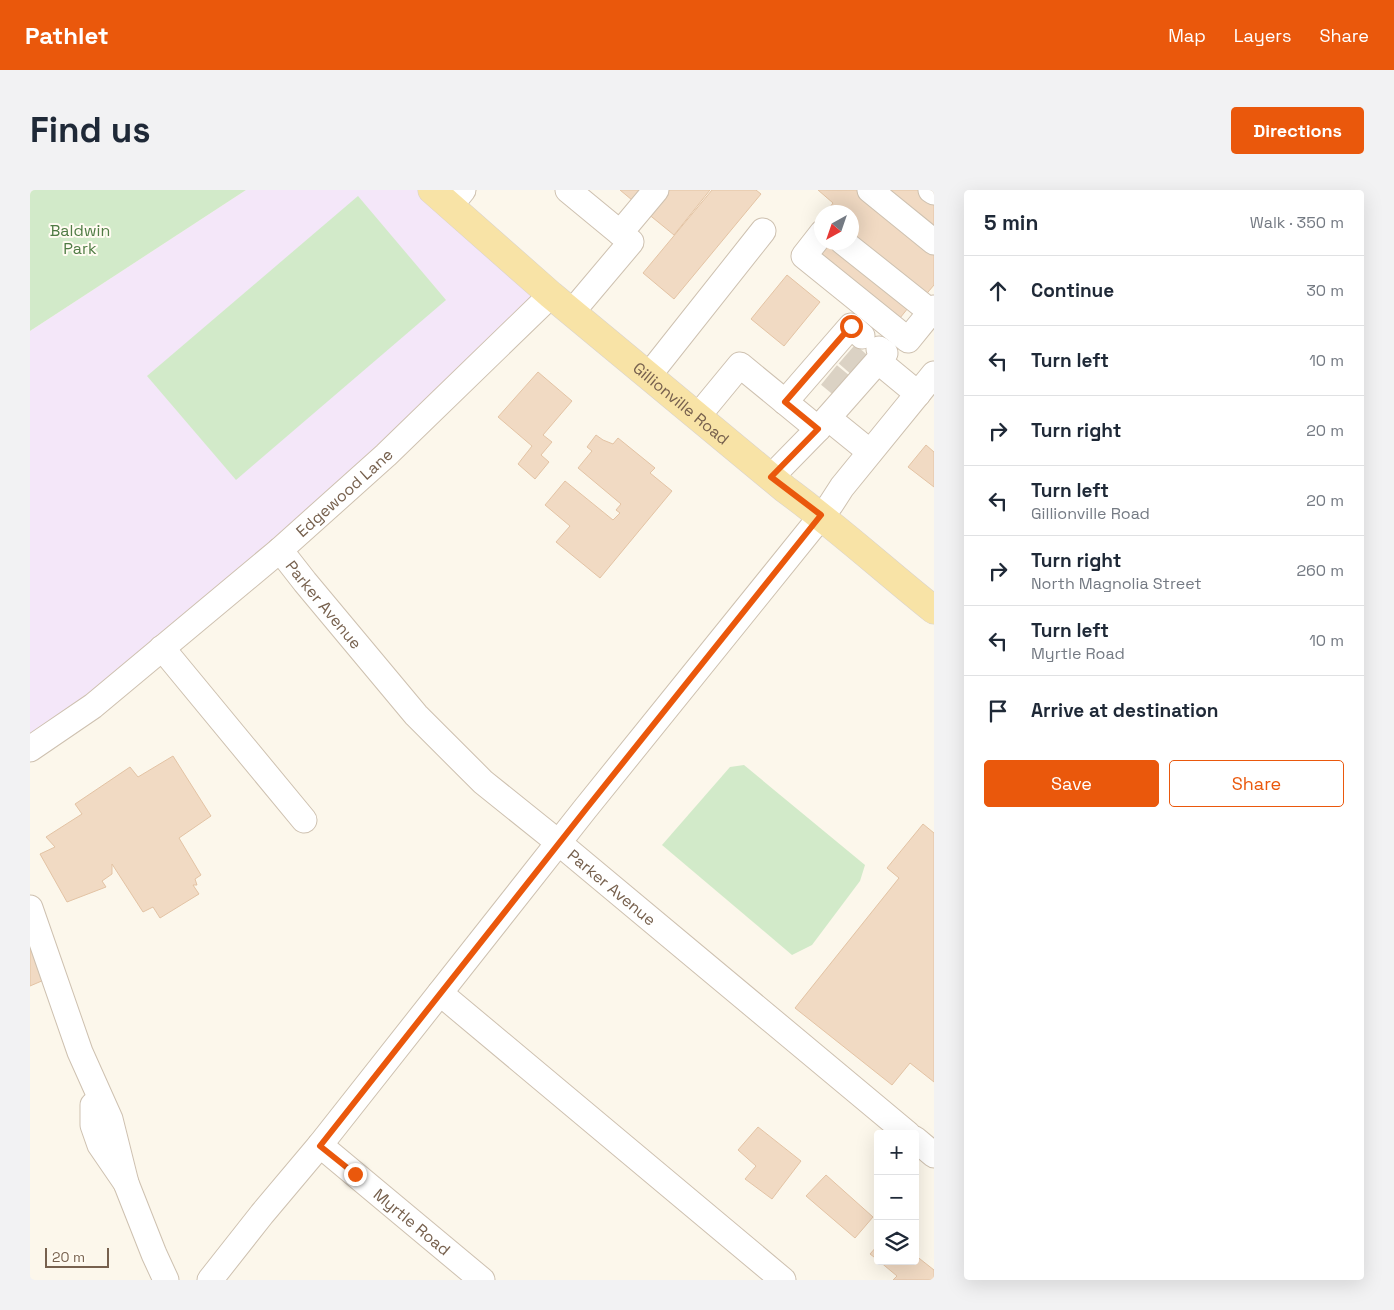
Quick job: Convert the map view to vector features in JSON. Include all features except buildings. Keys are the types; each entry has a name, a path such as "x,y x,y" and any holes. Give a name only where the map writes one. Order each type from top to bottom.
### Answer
{"main road":[{"name":"Gillionville Road","path":"448,195 552,295 934,610"}],"street":[{"path":"568,190 631,242 572,312"},
{"path":"620,233 656,190"},
{"path":"870,190 934,242"},
{"path":"649,375 763,231"},
{"path":"814,243 804,256 908,340 933,310 854,250"},
{"name":"Edgewood Lane","path":"30,749 93,706 280,550 386,454 552,295"},
{"path":"785,402 836,381 862,355"},
{"path":"771,477 823,424 836,381 862,355"},
{"path":"862,355 918,394"},
{"path":"698,416 740,366 785,402 870,452"},
{"path":"210,1280 262,1214 320,1146 559,843 934,374"},
{"name":"Parker Avenue","path":"280,550 416,715 482,782 923,1141"},
{"path":"162,648 304,820"},
{"path":"30,908 92,1082 94,1125 100,1145 126,1183 166,1280"},
{"path":"440,993 783,1280"},
{"name":"Myrtle Road","path":"320,1146 482,1280"}],"shaded area":[{"path":"246,190 428,190 547,295 274,550 30,742 30,331"}],"green space":[{"name":"Baldwin Park","path":"30,190 246,190 30,331"},
{"path":"358,196 446,300 236,480 147,376"},
{"path":"744,765 865,865 860,881 812,945 792,955 662,845 730,767"}],"tunnel":[{"path":"847,354 863,368"},
{"path":"829,375 846,389"}],"route":[{"path":"355,1174 320,1146 821,515 771,477 818,429 785,402 851,326"}]}
